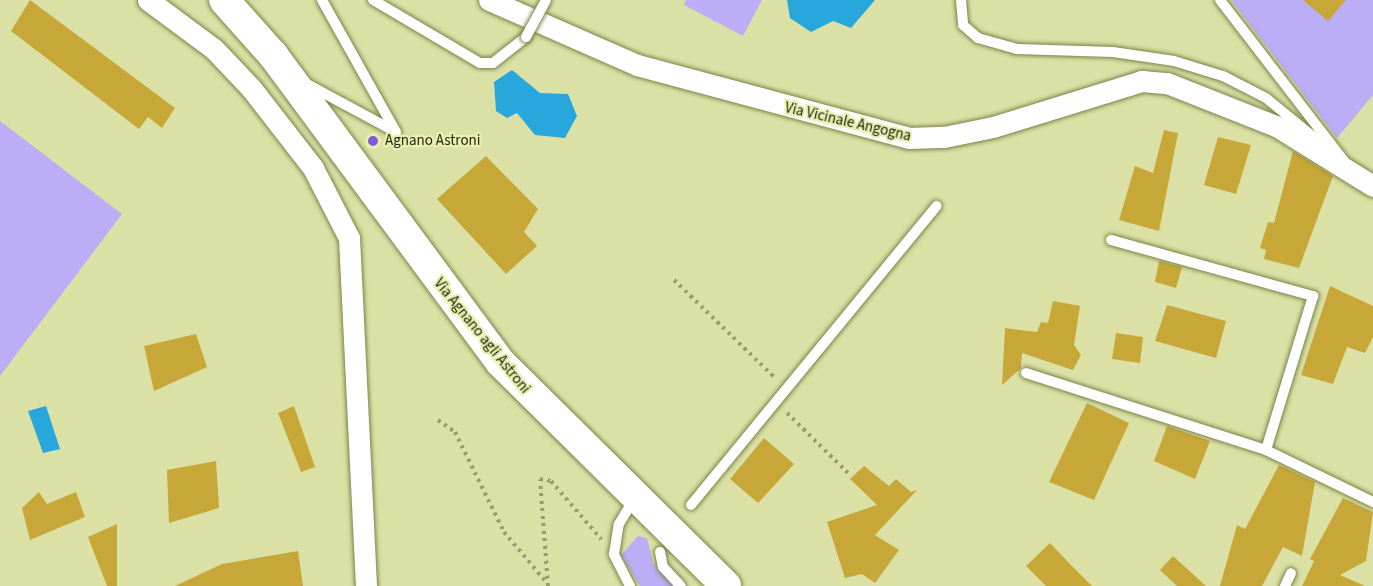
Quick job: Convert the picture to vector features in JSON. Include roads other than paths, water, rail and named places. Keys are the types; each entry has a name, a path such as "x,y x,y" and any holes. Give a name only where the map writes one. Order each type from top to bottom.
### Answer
{"street":[{"path":"148,0 214,49 257,95 313,168 349,238 366,586"},
{"path":"224,0 278,63"},
{"path":"247,0 278,63"},
{"name":"Via Vicinale Angogna","path":"489,0 637,65 909,138 944,137 993,127 1149,81 1221,102 1348,166 1373,186"},
{"name":"Via Agnano agli Astroni","path":"278,63 500,362 726,586"}],"lane":[{"path":"278,63 396,132 322,0"},
{"path":"373,0 480,63 493,63 526,37 546,0"},
{"path":"960,0 963,25 978,38 1017,49 1113,52 1174,61 1223,76 1266,98 1348,166"},
{"path":"1220,0 1348,166"},
{"path":"691,505 937,206"},
{"path":"1111,240 1313,296 1266,450"},
{"path":"1026,373 1266,450 1373,502"},
{"path":"630,586 614,554 619,524 635,497"},
{"path":"660,552 663,567 681,586"},
{"path":"1285,586 1291,573"}],"water":[{"path":"787,0 875,0 851,28 833,21 811,32 790,18"},
{"path":"512,70 540,93 568,94 577,116 565,138 535,135 517,113 507,118 496,111 494,82"},
{"path":"46,406 60,449 43,453 28,411"}],"place":[{"name":"Agnano Astroni","path":"373,141"}]}
